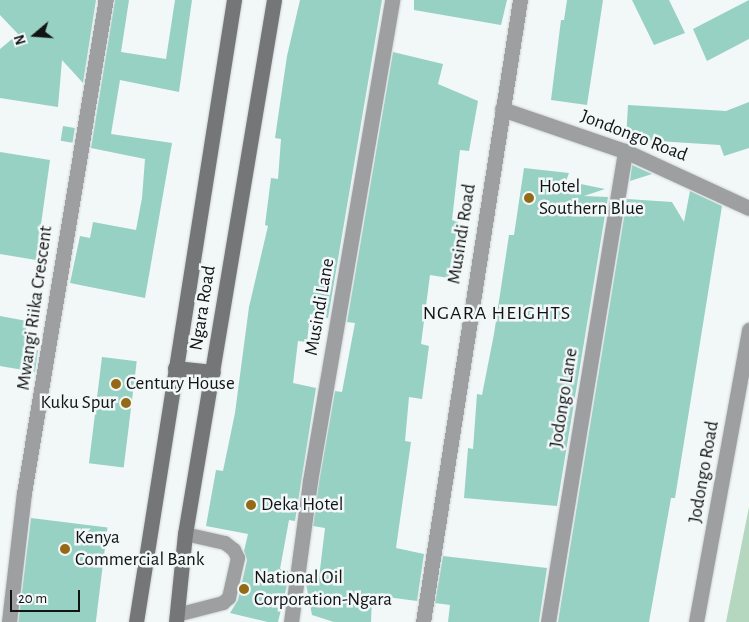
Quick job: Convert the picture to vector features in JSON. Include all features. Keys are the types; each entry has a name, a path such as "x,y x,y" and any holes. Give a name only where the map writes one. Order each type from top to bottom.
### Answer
{"main road":[{"name":"Ngara Road","path":"136,622 234,0"},
{"name":"Ngara Road","path":"176,619 185,534 274,0"},
{"path":"175,368 213,372"}],"street":[{"name":"Mwangi Riika Crescent","path":"9,622 24,493 106,0"},
{"name":"Musindi Lane","path":"291,622 310,481 392,0"},
{"name":"Musindi Road","path":"424,622 520,0"},
{"name":"Jondongo Road","path":"502,109 625,152 749,208"},
{"name":"Jodongo Lane","path":"548,622 625,152"},
{"name":"Jodongo Road","path":"696,622 749,330"}],"lane":[{"path":"176,619 223,603 228,598 238,558 234,550 225,544 185,534"}],"green space":[{"path":"749,507 749,622 726,622"}],"building":[{"path":"0,0 96,0 83,83 62,60 58,107 0,98 0,49 18,34 0,15"},
{"path":"115,0 129,0 121,52 166,59 175,0 192,0 179,92 120,80 111,134 172,143 145,298 70,283 80,236 90,238 93,222 136,230 142,198 145,159 91,148"},
{"path":"300,0 382,0 328,318 310,314 307,342 298,341 293,383 316,388 295,521 289,520 280,569 288,571 287,585 278,622 268,622 230,613 238,600 247,560 244,551 248,534 206,526 216,470 223,471 235,413 249,307 268,226 265,225 271,178 278,179 281,139 275,138 287,56"},
{"path":"414,0 507,0 501,25 414,10"},
{"path":"567,0 603,0 587,105 551,100 561,20 564,20"},
{"path":"632,0 669,0 685,33 654,45"},
{"path":"749,0 749,39 707,61 693,29"},
{"path":"393,52 443,64 438,84 478,101 469,151 460,150 452,220 458,222 449,278 430,275 421,344 429,346 422,399 409,397 405,441 411,442 396,548 424,554 417,601 372,595 371,622 334,622 312,615 306,584 307,575 319,578 325,528 313,526 319,482 335,391 342,392 355,323 347,322"},
{"path":"749,102 749,148 724,156 720,145 626,139 628,105 726,111"},
{"path":"63,126 75,128 73,143 61,141"},
{"path":"0,152 50,160 36,260 0,254"},
{"path":"632,165 652,174 630,181"},
{"path":"524,168 569,173 566,181 605,189 584,196 608,197 557,506 464,498 468,448 473,449 477,394 482,395 494,334 509,235 514,235"},
{"path":"690,191 722,206 675,498 671,498 649,622 558,622 627,199 672,202 684,222"},
{"path":"0,316 27,321 24,348 38,350 35,372 0,366"},
{"path":"102,357 137,361 124,467 89,463"},
{"path":"31,518 107,527 96,622 18,622"},
{"path":"443,556 547,568 539,622 448,622 450,605 435,603"}],"place":[{"name":"Hotel Southern Blue","path":"529,198"},
{"name":"Century House","path":"116,384"},
{"name":"Kuku Spur","path":"126,403"},
{"name":"Deka Hotel","path":"251,505"},
{"name":"Kenya Commercial Bank","path":"65,549"},
{"name":"National Oil Corporation-Ngara","path":"244,589"}],"district":[{"name":"NGARA HEIGHTS","path":"497,313"}]}
